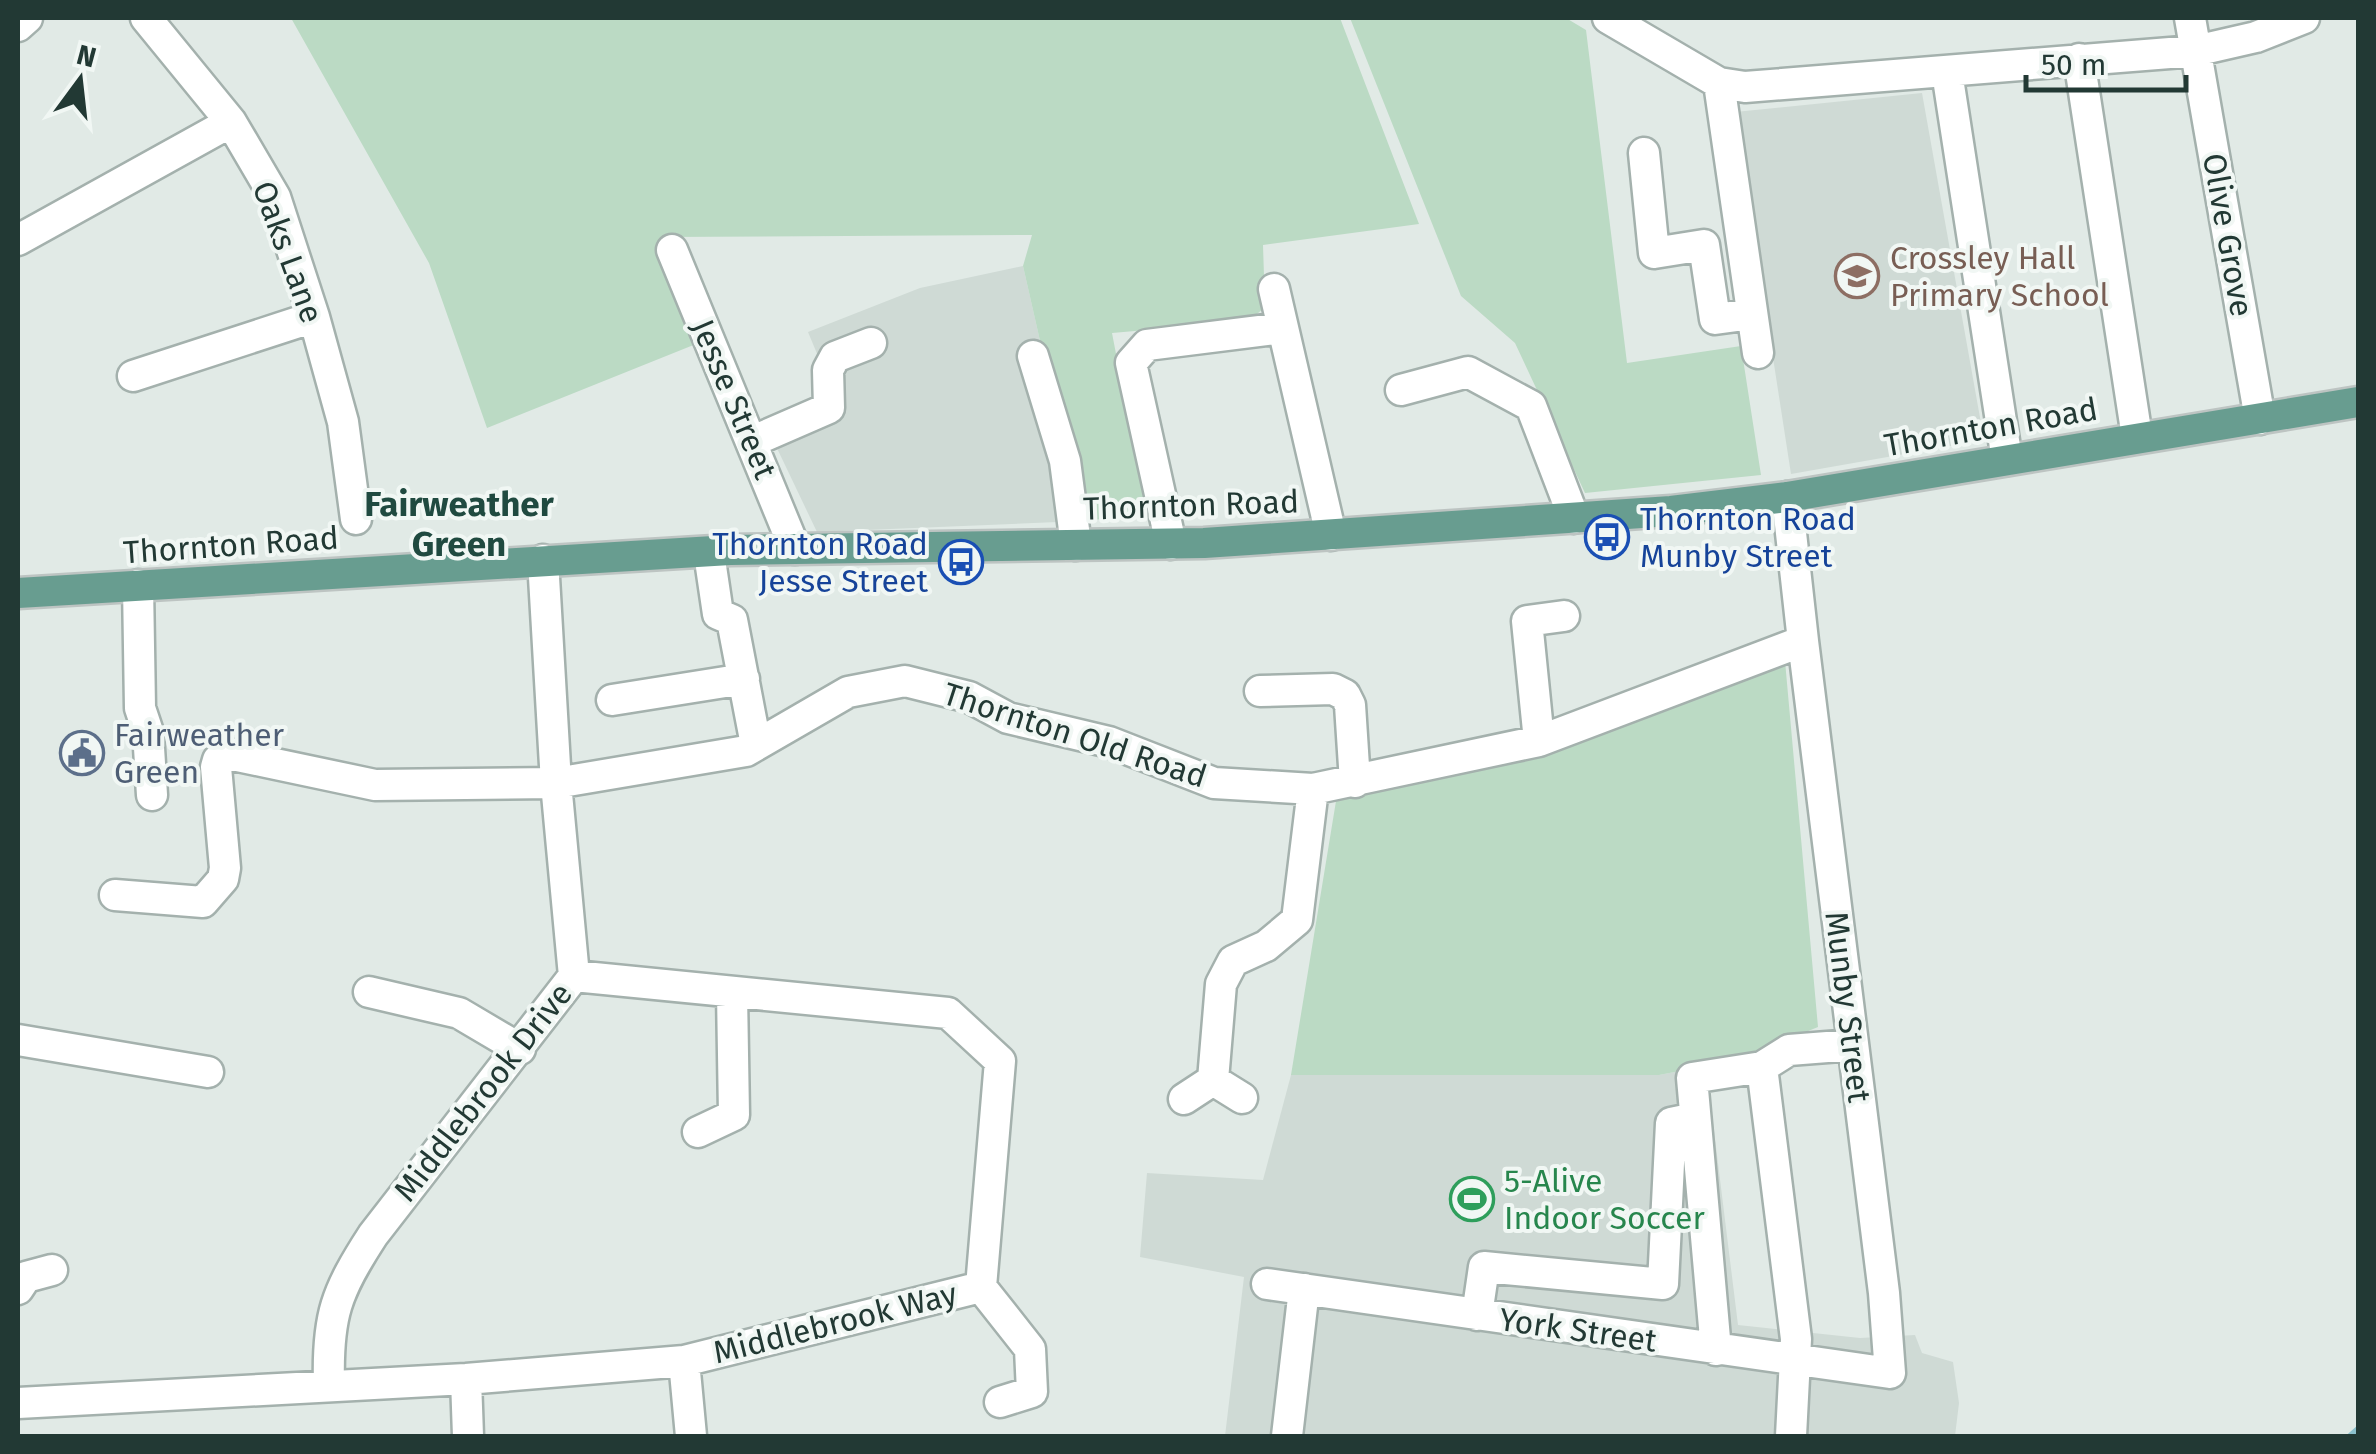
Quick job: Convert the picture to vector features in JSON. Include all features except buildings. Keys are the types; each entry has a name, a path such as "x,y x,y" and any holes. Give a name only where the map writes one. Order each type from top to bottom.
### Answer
{"main road":[{"name":"Thornton Road","path":"18,593 543,560 796,549 1171,544 1672,511 1786,497 2358,402"}],"street":[{"path":"18,26 27,18"},
{"name":"Oaks Lane","path":"146,18 230,122 275,197 343,422 356,519"},
{"path":"1608,18 1720,83 1745,87 2195,51 2256,36 2304,18"},
{"name":"Olive Grove","path":"2190,18 2260,420"},
{"path":"2078,59 2136,436"},
{"path":"1947,72 2007,460"},
{"path":"1720,83 1758,353"},
{"path":"18,240 230,122"},
{"path":"1644,153 1654,253 1704,245 1716,319 1752,314"},
{"name":"Jesse Street","path":"672,250 796,549"},
{"path":"1274,289 1330,534"},
{"path":"133,376 314,317"},
{"path":"1171,544 1131,364 1147,345 1282,328"},
{"path":"751,442 830,408 828,370 835,356 871,344"},
{"path":"1033,356 1066,461 1076,545"},
{"path":"1401,390 1468,372 1531,406 1574,518"},
{"path":"1786,497 1803,641"},
{"path":"709,553 718,614 732,620 756,745"},
{"name":"Middlebrook Drive","path":"329,1384 328,1335 344,1278 574,976 556,784 543,560"},
{"path":"138,586 140,708 148,732 152,796"},
{"path":"1538,740 1527,621 1564,616"},
{"name":"Thornton Old Road","path":"116,895 203,902 222,879 226,868 218,760 228,754 375,785 556,784 746,751 848,692 905,681 969,697 1008,718 1109,742 1214,783 1313,788 1538,740 1803,641"},
{"name":"Munby Street","path":"1803,641 1890,1374"},
{"path":"612,700 744,679"},
{"path":"1260,692 1332,689 1345,695 1350,706 1355,782"},
{"path":"1213,1080 1220,984 1233,961 1266,946 1296,920 1313,788"},
{"name":"Middlebrook Way","path":"18,1403 466,1379 684,1362 981,1286 1000,1061 948,1013 574,976"},
{"path":"370,992 459,1013 520,1049"},
{"path":"698,1132 734,1115 732,993"},
{"path":"18,1040 208,1072"},
{"path":"1716,1350 1692,1078 1762,1067 1789,1050 1853,1044"},
{"path":"1762,1067 1796,1339 1792,1436"},
{"path":"1213,1080 1242,1098"},
{"path":"1184,1099 1213,1080"},
{"path":"1477,1315 1484,1268 1663,1284 1671,1123 1696,1118"},
{"path":"18,1288 26,1278 52,1270"},
{"name":"York Street","path":"1267,1284 1890,1374"},
{"path":"981,1286 1030,1349 1032,1392 1000,1402"},
{"path":"1287,1436 1304,1289"},
{"path":"684,1362 691,1436"},
{"path":"466,1379 468,1436"}],"shaded area":[{"name":"Crossley Hall Primary School","path":"1922,93 1984,440 1791,474 1735,112"},
{"path":"1023,266 1081,521 817,532 764,421 833,392 808,332 920,288"},
{"path":"1706,1066 1738,1325 1860,1338 1915,1335 1922,1353 1953,1362 1959,1403 1955,1436 1225,1436 1244,1277 1140,1257 1147,1173 1263,1180 1291,1075 1659,1075"}],"green space":[{"path":"291,18 1340,18 1419,224 1263,245 1265,307 1249,321 1112,333 1147,515 1081,521 1023,266 1032,235 663,237 701,342 487,428 429,263"},
{"path":"1350,18 1566,18 1586,30 1627,363 1741,346 1761,475 1585,493 1515,343 1461,296"},
{"path":"1785,661 1818,1027 1737,1060 1659,1075 1291,1075 1337,795"}],"waterway":[{"path":"2350,1436 2358,1429"}],"place":[{"name":"Crossley Hall Primary School","path":"1857,276"},
{"name":"Thornton Road Munby Street","path":"1607,537"},
{"name":"Thornton Road Jesse Street","path":"961,562"},
{"name":"Fairweather Green","path":"82,753"},
{"name":"5-Alive Indoor Soccer","path":"1472,1199"}],"district":[{"name":"Fairweather Green","path":"459,524"}]}
